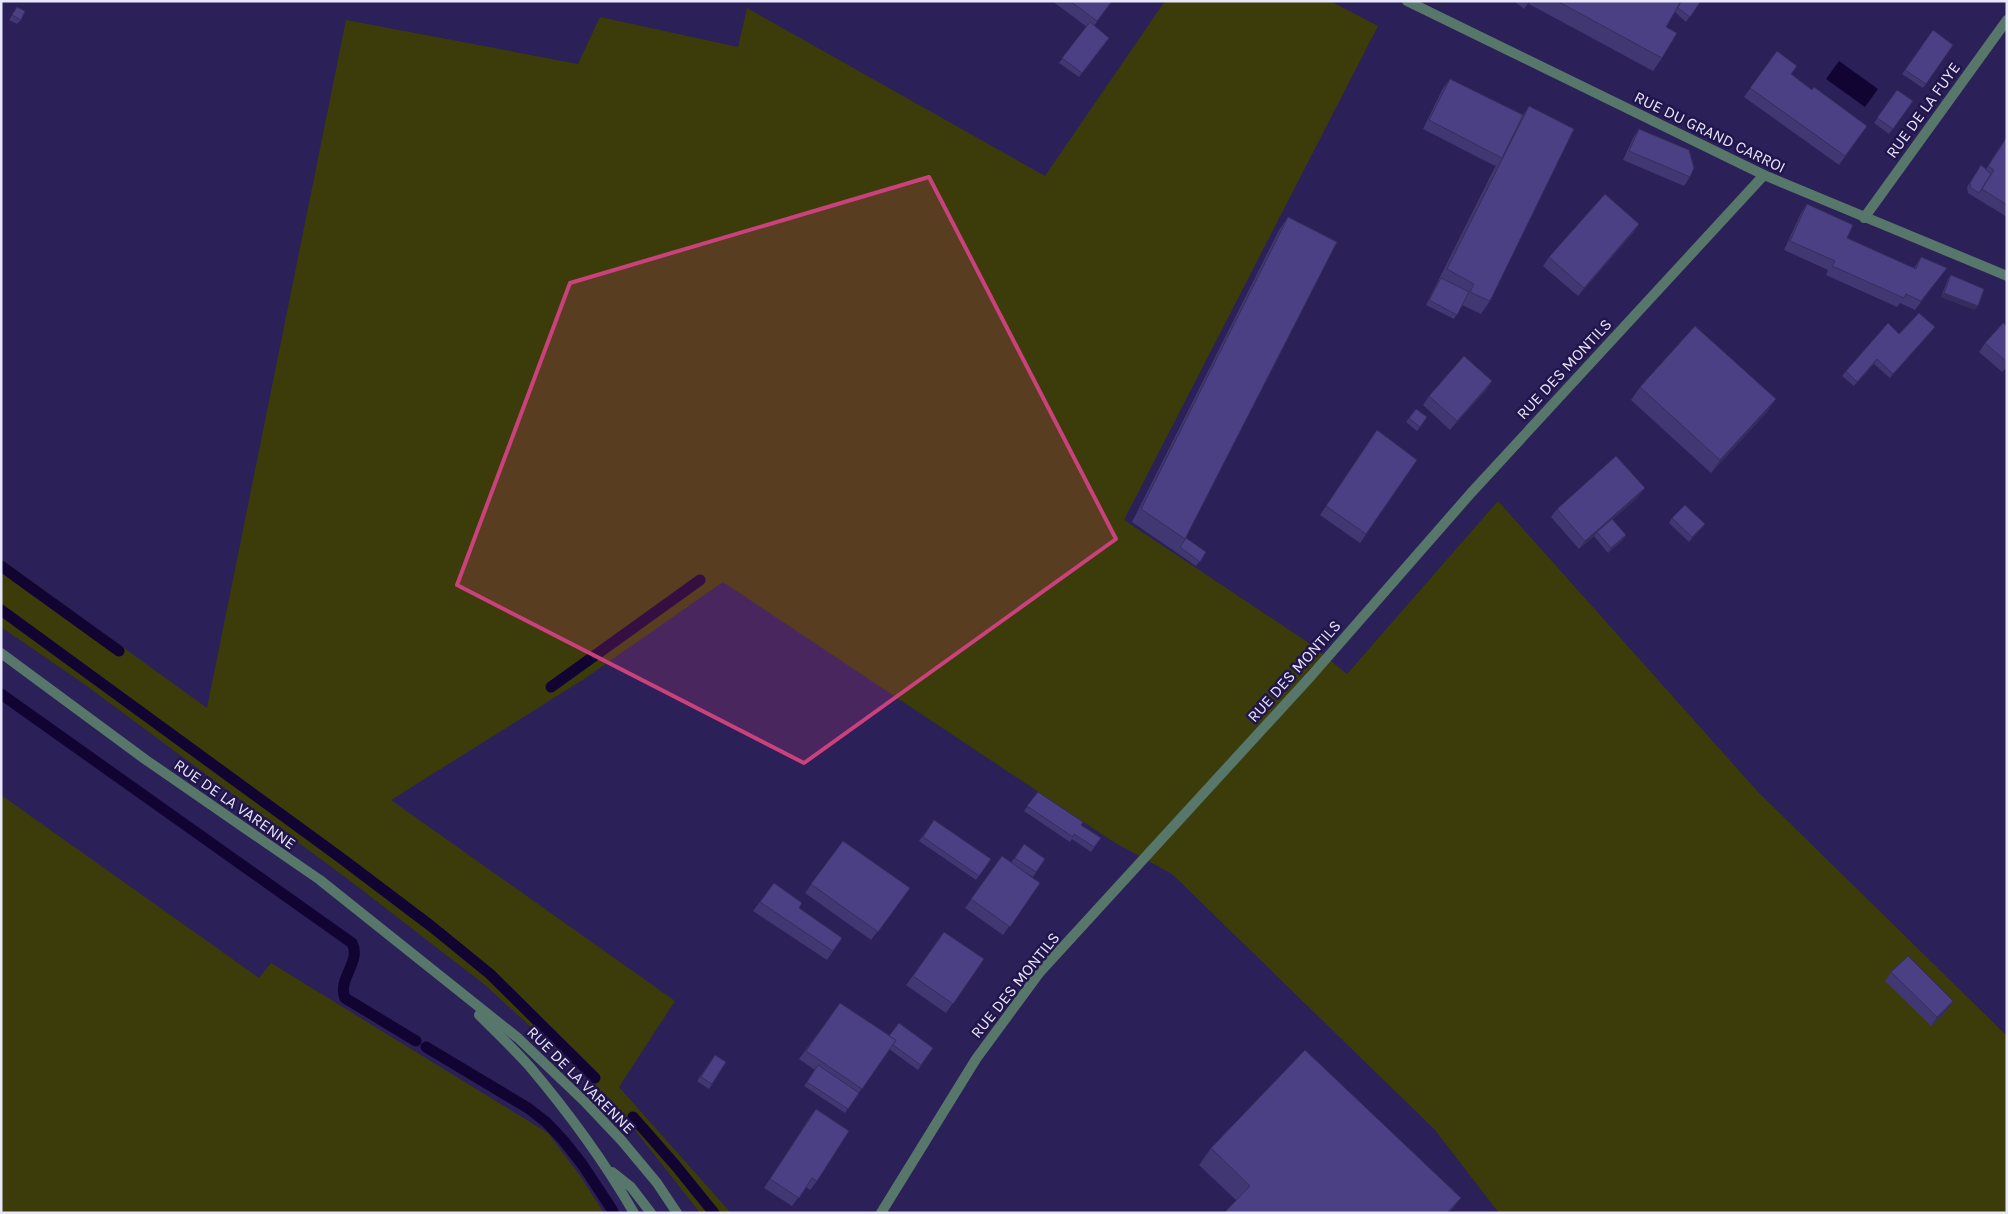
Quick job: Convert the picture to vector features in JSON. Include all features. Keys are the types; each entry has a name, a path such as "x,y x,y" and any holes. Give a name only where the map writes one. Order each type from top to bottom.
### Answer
{"street":[{"name":"RUE DU GRAND CARROI","path":"1407,1 1764,175 2007,276"},
{"name":"RUE DE LA FUYE","path":"1864,218 2007,20"},
{"name":"RUE DES MONTILS","path":"881,1213 976,1059 1040,972 1311,676 1471,493 1764,175"},
{"name":"RUE DE LA VARENNE","path":"1,654 146,760 320,880 518,1038 586,1103 657,1183 677,1213"},
{"name":"RUE DE LA VARENNE","path":"449,984 529,1066 606,1167 634,1213"},
{"path":"606,1167 631,1187 651,1213"}],"highlighted area":[{"path":"929,177 1116,539 804,763 457,585 570,283"}],"shaded area":[{"path":"1165,1 1330,1 1378,26 1124,520 1306,641 1347,674 1498,501 1759,793 2007,1036 2007,1213 1499,1213 1435,1130 1172,874 1112,841 723,582 584,679 391,800 675,1001 619,1087 731,1213 700,1213 613,1102 485,985 353,883 84,684 1,627 1,559 207,708 346,20 578,64 600,17 738,47 747,8 1045,176"},
{"path":"1839,61 1878,89 1865,107 1826,79"},
{"path":"1,795 259,978 271,963 548,1133 581,1177 604,1213 1,1213"}],"building":[{"path":"1070,1 1112,1 1097,21"},
{"path":"1557,1 1681,1 1666,27 1677,33 1662,58"},
{"path":"1681,1 1701,1 1690,17 1678,8"},
{"path":"17,7 25,11 21,20 12,15"},
{"path":"1090,22 1109,38 1082,73 1062,58"},
{"path":"1933,30 1953,45 1926,84 1905,70"},
{"path":"1777,51 1797,66 1791,74 1812,90 1814,87 1867,126 1845,156 1750,88"},
{"path":"1450,79 1523,115 1502,158 1429,120"},
{"path":"1897,90 1913,101 1893,129 1877,118"},
{"path":"1529,106 1574,129 1490,301 1470,292 1474,284 1447,269"},
{"path":"1639,129 1689,150 1694,168 1690,177 1629,151"},
{"path":"2007,137 2007,205 1982,189 1994,170 1988,166"},
{"path":"1981,165 1991,174 1979,193 1971,188 1970,183"},
{"path":"1605,194 1639,224 1584,288 1549,257"},
{"path":"1807,204 1853,225 1847,238 1916,269 1921,257 1947,268 1921,301 1906,294 1904,298 1832,266 1835,261 1790,241"},
{"path":"1288,217 1337,242 1185,539 1141,509"},
{"path":"1951,275 1984,289 1978,306 1944,293"},
{"path":"1441,278 1469,292 1457,315 1429,300"},
{"path":"1919,313 1935,327 1893,374 1877,359 1857,382 1846,371 1888,323 1899,334"},
{"path":"2003,323 2007,326 2007,362 1985,343"},
{"path":"1695,326 1776,399 1720,460 1640,387"},
{"path":"1464,356 1492,381 1457,421 1429,396"},
{"path":"1416,409 1427,417 1420,427 1409,418"},
{"path":"1377,430 1417,460 1366,534 1326,506"},
{"path":"1616,456 1645,488 1585,541 1557,509"},
{"path":"1685,505 1705,524 1692,537 1672,518"},
{"path":"1612,519 1626,535 1611,548 1597,532"},
{"path":"1186,538 1206,552 1200,562 1180,547"},
{"path":"1038,792 1083,822 1081,825 1101,838 1094,847 1074,834 1073,837 1027,806"},
{"path":"934,820 991,859 979,876 923,837"},
{"path":"843,841 910,888 878,932 811,884"},
{"path":"1024,844 1045,859 1036,872 1015,858"},
{"path":"1002,856 1040,883 1010,927 971,899"},
{"path":"774,883 802,903 799,908 842,938 833,951 760,902"},
{"path":"944,932 984,959 953,1004 913,976"},
{"path":"1908,956 1953,1001 1937,1017 1891,972"},
{"path":"840,1003 896,1040 862,1089 806,1051"},
{"path":"899,1023 933,1048 921,1065 893,1045 896,1040 889,1036"},
{"path":"1305,1050 1461,1198 1447,1213 1224,1213 1250,1186 1211,1148"},
{"path":"715,1055 726,1062 712,1084 701,1077"},
{"path":"818,1065 859,1093 848,1109 807,1082"},
{"path":"816,1109 849,1131 817,1181 812,1178 799,1198 770,1179"}],"waterway":[{"path":"1,566 119,651"},
{"path":"551,687 700,580"},
{"path":"1,610 431,926 490,974 595,1078"},
{"path":"1,694 352,943 354,957 344,984 345,998 416,1041"},
{"path":"426,1047 528,1108 546,1122 582,1164 613,1211"},
{"path":"633,1117 714,1213"}]}
